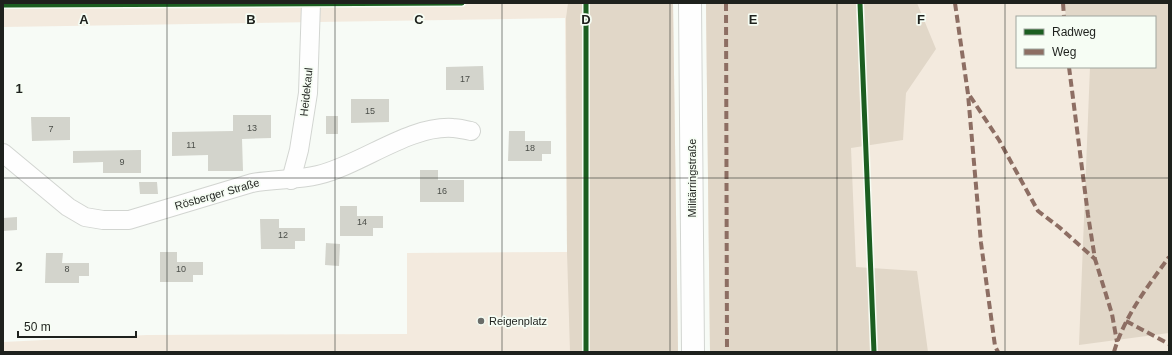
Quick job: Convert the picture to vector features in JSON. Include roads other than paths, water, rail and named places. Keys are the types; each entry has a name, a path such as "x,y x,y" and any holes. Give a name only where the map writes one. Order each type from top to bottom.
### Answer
{"main road":[{"name":"Militärringstraße","path":"690,3 693,352"}],"street":[{"name":"Heidekaul","path":"291,180 299,150 308,93 311,3"},
{"name":"Rösberger Straße","path":"3,153 68,207 85,217 103,220 129,220 252,183 269,180 291,180 319,175 348,164 399,141 430,130 452,128 470,131"}],"place":[{"name":"Reigenplatz","path":"481,321"}]}
